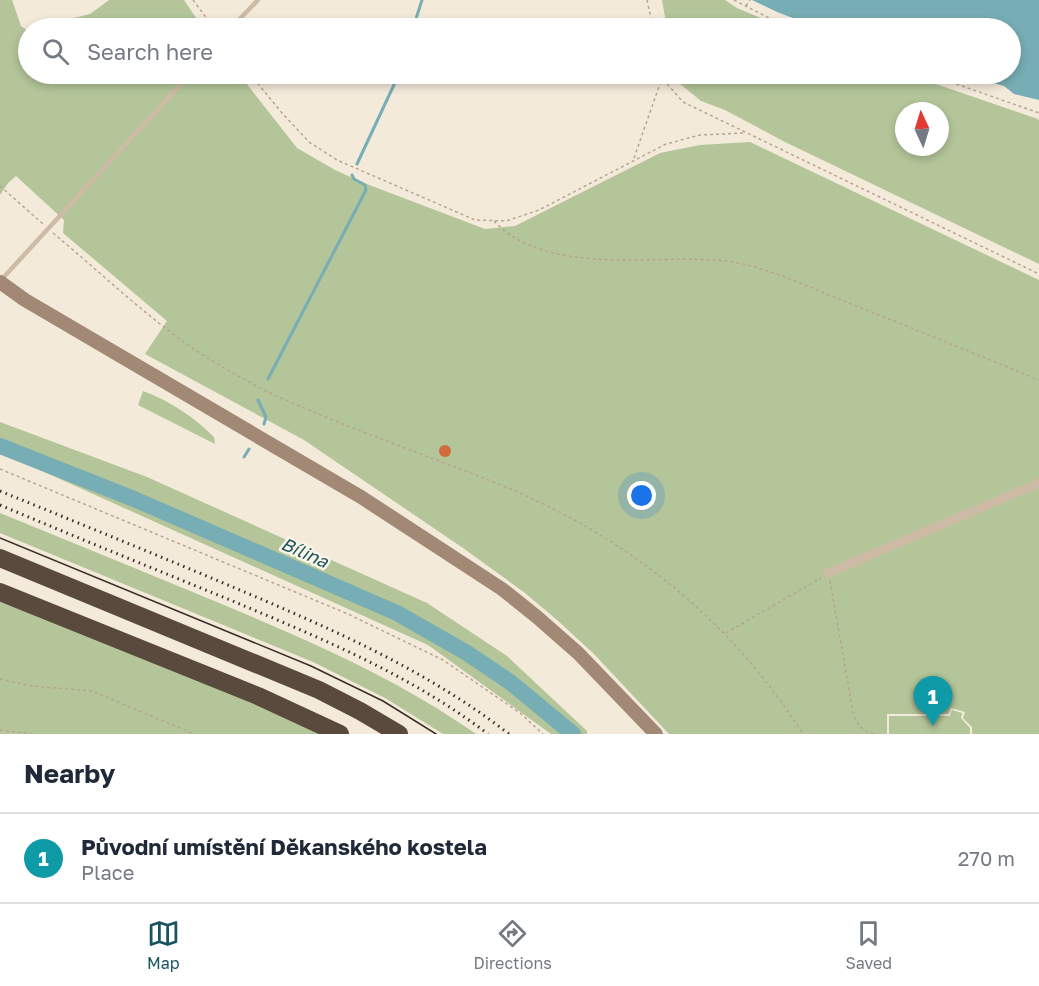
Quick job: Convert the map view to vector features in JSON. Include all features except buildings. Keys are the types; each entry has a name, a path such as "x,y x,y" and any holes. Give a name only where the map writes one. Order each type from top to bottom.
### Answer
{"highway":[{"path":"0,558 318,690 399,734"},
{"path":"0,592 258,696 340,734"}],"street":[{"path":"0,282 25,300 361,497 502,589 537,616 578,653 656,734"},
{"path":"828,573 1039,483"}],"lane":[{"path":"241,18 258,0"},
{"path":"0,282 181,84"}],"path":[{"path":"193,0 206,18"},
{"path":"647,0 650,18"},
{"path":"734,0 774,18"},
{"path":"746,6 750,0"},
{"path":"258,84 309,142 337,160 475,220 506,221 539,210 666,144 700,135 745,133"},
{"path":"634,159 660,84"},
{"path":"667,84 683,102 1039,274"},
{"path":"956,84 1039,113"},
{"path":"0,186 176,336 201,354 273,394 353,428 488,479 534,499 608,538 662,576 726,634 752,662 780,698 803,734"},
{"path":"494,221 504,232 534,247 568,256 603,261 705,260 739,264 798,283 1039,380"},
{"path":"0,469 369,624 443,660 520,713 543,734"},
{"path":"726,634 828,573 853,712 860,728 874,734"},
{"path":"0,679 32,686 92,690 194,734"},
{"path":"0,730 32,734"}],"green space":[{"path":"0,0 12,0 18,18 18,84 247,84 297,148 335,170 364,183 485,229 515,226 660,153 700,145 750,142 1039,280 1039,734 972,734 972,727 963,718 965,712 951,708 949,714 887,714 887,734 669,734 594,654 557,620 525,593 463,548 304,440 145,354 167,321 63,233 64,220 16,176 0,195"},
{"path":"109,0 184,0 196,18 74,18 90,14"},
{"path":"662,0 725,0 761,18 665,18"},
{"path":"680,84 936,84 1035,118 1039,120 1039,264 785,142 725,110 701,101"},
{"path":"143,391 190,416 214,437 215,444 138,405"},
{"path":"0,422 147,477 427,603 507,656 587,731 587,734 551,734 428,645 0,452"},
{"path":"0,513 322,648 416,696 476,734 443,734 385,698 313,662 0,533"},
{"path":"0,602 256,703 322,734 0,734"},
{"path":"952,710 962,713 961,718 970,728 970,734 889,734 889,716 950,716"}],"water":[{"path":"752,0 1039,0 1039,100 1014,94 1004,86 997,84 1021,84 1021,18 793,18"}],"waterway":[{"path":"416,18 422,0"},
{"path":"357,164 394,84"},
{"path":"268,379 366,190 365,185 354,179 352,175"},
{"path":"258,400 266,417 264,424"},
{"name":"Bílina","path":"0,446 134,499 397,613 467,653 510,682 573,734"},
{"path":"244,457 249,449"}],"tram line":[{"path":"0,538 311,666 383,701 436,734"}],"railway":[{"path":"0,491 228,585 374,650 477,710 509,734"},
{"path":"0,505 235,602 366,660 429,694 488,734"}],"place":[{"name":"Původní umístění Děkanského kostela","path":"933,726"}]}
